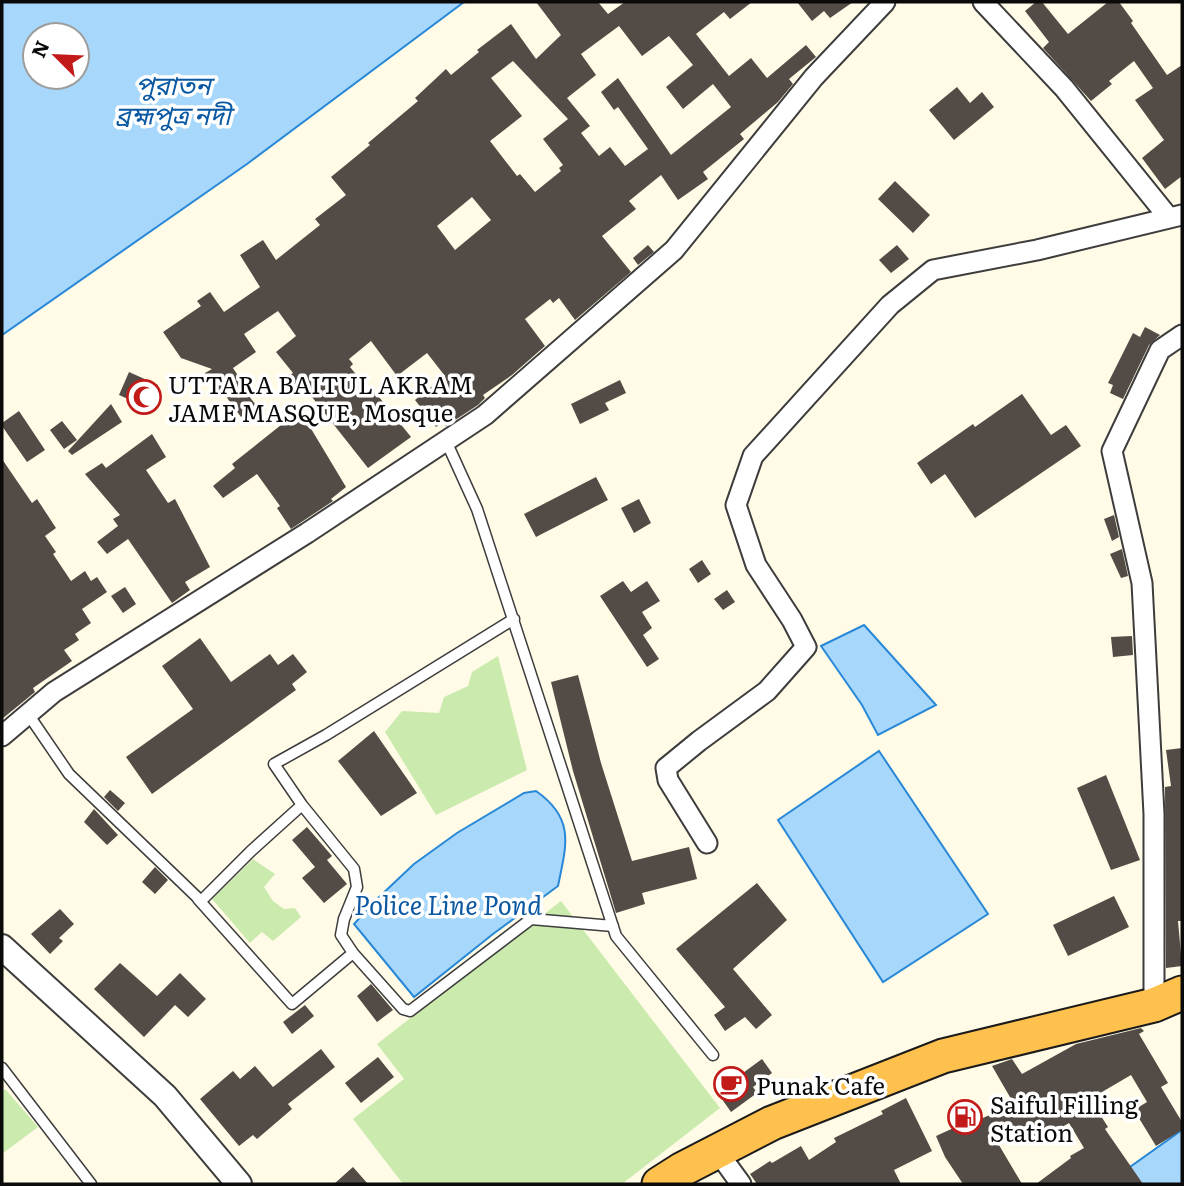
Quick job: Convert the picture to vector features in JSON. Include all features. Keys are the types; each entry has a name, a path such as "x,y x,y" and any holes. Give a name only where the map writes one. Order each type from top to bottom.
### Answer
{"highway":[{"path":"659,1184 772,1123 943,1056 1168,999"}],"street":[{"path":"2,736 54,692 307,533 485,415 674,250 814,77 885,2"},
{"path":"707,843 668,780 666,768 767,691 806,646 755,565 736,505 753,456 890,305 933,270 1037,250 1176,216 1064,88 983,2"},
{"path":"1168,999 1154,814 1142,583 1112,451 1160,350 1182,335"},
{"path":"2,947 165,1096 239,1184"},
{"path":"717,1151 741,1184"}],"lane":[{"path":"446,441 477,509 616,936 713,1055"},
{"path":"514,619 274,764 302,805 354,869 357,887 344,919 341,935 353,953 403,1009 410,1011 531,919 613,926"},
{"path":"28,714 69,774 198,899 292,1004 353,953"},
{"path":"198,899 201,901 302,805"},
{"path":"2,1068 91,1184"}],"green space":[{"path":"498,656 527,770 436,815 385,732 402,711 439,713 444,697 468,686 472,672"},
{"path":"253,859 275,874 264,887 273,901 284,909 295,908 301,917 273,941 262,932 250,943 212,899"},
{"path":"561,901 720,1108 622,1184 403,1184 353,1119 404,1079 377,1044"},
{"path":"2,1090 6,1090 38,1127 2,1154"}],"water":[{"name":"পুরাতন ব্রহ্মপুত্র নদী","path":"2,2 464,2 247,164 2,335"},
{"path":"864,625 936,705 878,735 862,705 821,646"},
{"path":"879,751 988,914 883,982 778,820"},
{"name":"Police Line Pond","path":"536,791 549,801 563,823 565,846 558,886 414,997 354,924 414,864 457,833 524,793"},
{"path":"1182,1130 1182,1184 1106,1184"}],"building":[{"path":"536,2 598,2 608,14 625,2 752,2 730,19 724,12 696,34 729,76 751,58 767,78 806,45 816,57 789,79 793,84 778,102 740,134 744,139 703,172 708,179 678,200 661,175 629,201 636,209 602,236 631,272 575,320 559,298 553,303 550,299 525,319 545,346 512,375 483,395 485,398 478,405 446,426 443,422 436,427 415,400 445,376 427,353 397,376 371,341 349,359 353,364 350,367 372,394 375,392 411,437 368,468 308,392 303,396 287,377 293,373 276,352 296,336 278,311 244,334 256,352 233,368 243,383 240,385 256,405 241,417 205,373 212,369 181,358 163,332 201,306 197,301 210,292 224,312 260,287 240,255 263,240 276,260 320,225 315,219 346,195 331,177 418,101 415,98 446,69 451,75 479,52 477,50 511,24 536,59 561,35","holes":["619,26 642,56 669,36 693,65 666,87 683,109 713,84 731,107 671,155 618,78 601,92 614,110 618,107 648,149 625,166 610,147 599,156 581,133 590,126 567,98 596,75 581,54","513,61 568,119 543,139 563,165 559,168 561,171 535,192 520,174 517,176 490,141 522,116 491,78","472,197 491,220 455,250 437,226"]},
{"path":"797,2 853,2 830,18 824,11 812,21"},
{"path":"1036,2 1042,2 1068,34 1108,2 1119,2 1167,75 1182,65 1182,176 1165,189 1142,158 1164,140 1135,100 1153,88 1134,61 1109,81 1112,84 1091,101 1043,48 1049,42 1025,11"},
{"path":"957,87 970,103 982,92 994,107 954,140 929,110"},
{"path":"895,181 930,215 913,233 878,199"},
{"path":"648,245 654,252 638,265 633,258"},
{"path":"897,245 909,259 891,273 879,260"},
{"path":"1145,327 1160,335 1149,345 1123,399 1110,393 1113,385 1108,383 1133,333 1140,337"},
{"path":"129,372 158,385 148,408 119,395"},
{"path":"620,380 626,393 605,403 609,410 580,424 571,404"},
{"path":"1022,394 1051,435 1066,425 1081,446 975,518 945,474 931,484 917,463"},
{"path":"111,404 122,422 72,455 68,451"},
{"path":"19,411 45,450 27,462 2,426 2,423"},
{"path":"301,412 346,487 331,499 333,501 291,529 277,508 280,506 257,474 223,498 213,486 235,468 232,464"},
{"path":"62,421 77,440 64,449 50,430"},
{"path":"152,434 166,457 146,470 168,503 175,499 210,567 185,582 190,590 172,603 128,539 107,554 97,542 118,526 113,519 120,515 85,474 102,463 106,468"},
{"path":"2,459 32,503 37,499 56,528 45,536 71,581 85,571 91,581 97,577 107,592 82,609 91,623 75,634 79,640 64,650 72,661 33,688 35,692 2,719"},
{"path":"596,477 608,500 536,537 524,514"},
{"path":"639,499 651,523 634,533 621,508"},
{"path":"1114,515 1119,537 1112,541 1104,519"},
{"path":"1122,549 1128,576 1121,578 1110,554"},
{"path":"702,560 711,574 698,583 689,569"},
{"path":"623,581 631,592 647,581 660,601 642,612 652,628 643,635 659,659 647,667 600,596"},
{"path":"125,587 136,604 123,613 111,596"},
{"path":"727,590 735,602 723,610 714,599"},
{"path":"1132,636 1133,655 1113,657 1111,637"},
{"path":"200,638 231,682 270,654 278,665 293,654 307,672 292,684 296,690 152,794 126,757 193,709 162,666"},
{"path":"578,675 601,763 632,861 689,847 697,879 642,893 645,904 616,913 573,771 551,682"},
{"path":"374,731 417,793 381,816 338,761"},
{"path":"1182,748 1182,921 1178,921 1182,966 1166,968 1165,787 1171,786 1166,750"},
{"path":"1106,775 1140,860 1111,870 1077,788"},
{"path":"110,790 125,803 118,811 104,797"},
{"path":"94,809 118,835 107,845 84,822"},
{"path":"307,827 332,856 327,860 347,884 324,903 302,878 315,867 292,840"},
{"path":"155,867 168,880 155,894 142,882"},
{"path":"757,883 787,920 733,969 772,1015 756,1029 745,1017 725,1031 714,1015 725,1007 676,949"},
{"path":"1114,896 1129,927 1068,956 1053,925"},
{"path":"60,909 74,924 59,938 63,941 50,954 31,934"},
{"path":"120,963 157,996 180,973 206,999 188,1017 175,1005 144,1037 94,989"},
{"path":"371,984 393,1010 377,1022 357,996"},
{"path":"305,1005 314,1016 292,1034 283,1022"},
{"path":"1141,1028 1144,1031 1139,1034 1168,1083 1161,1087 1182,1122 1182,1130 1156,1146 1134,1110 1147,1102 1131,1075 1090,1099 1108,1127 1105,1129 1143,1184 1036,1184 1084,1148 1069,1123 1037,1143 1027,1127 996,1140 1022,1184 963,1184 945,1157 936,1136 958,1126 954,1114 968,1108 974,1122 1014,1104 992,1066 1012,1059 1022,1074 1076,1044"},
{"path":"321,1049 335,1067 288,1104 292,1109 257,1139 253,1135 239,1146 200,1099 233,1071 240,1079 255,1066 273,1087"},
{"path":"378,1057 394,1077 361,1103 345,1083"},
{"path":"762,1059 772,1073 753,1087 757,1093 731,1112 717,1092"},
{"path":"906,1098 932,1151 894,1170 901,1184 757,1184 750,1174 801,1146 809,1160 836,1142 834,1138 883,1114 881,1111"},
{"path":"353,1167 368,1184 334,1184"}],"place":[{"name":"UTTARA BAITUL AKRAM JAME MASQUE, Mosque","path":"144,397"},
{"name":"Punak Cafe","path":"731,1084"},
{"name":"Saiful Filling Station","path":"965,1117"}]}
